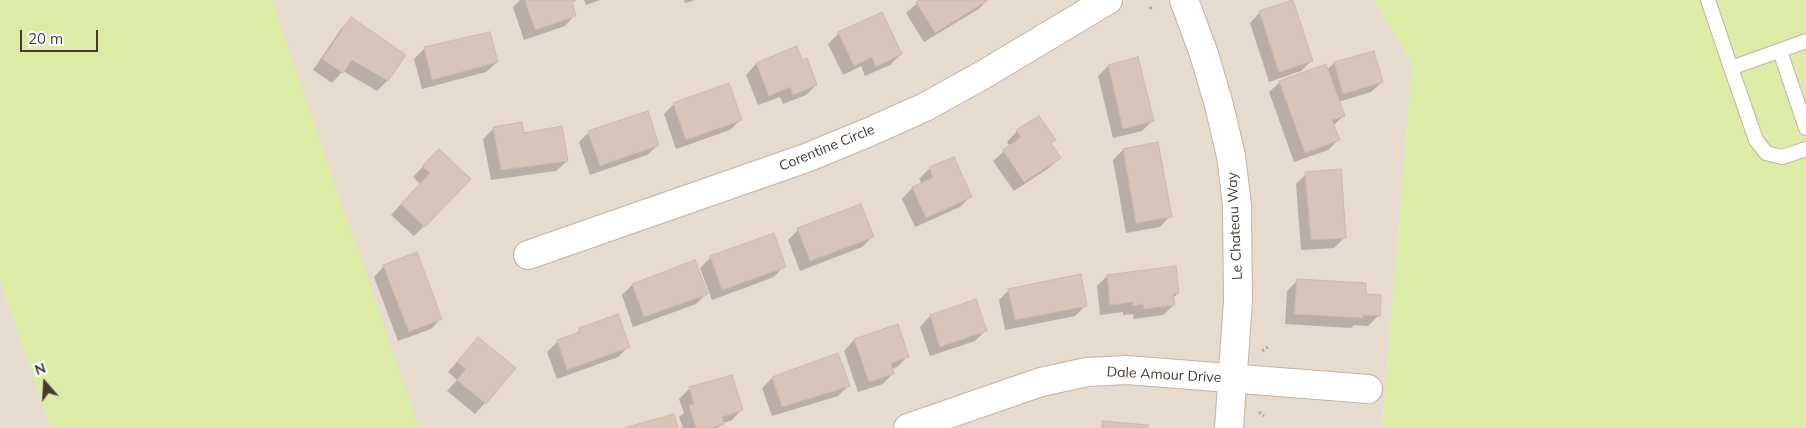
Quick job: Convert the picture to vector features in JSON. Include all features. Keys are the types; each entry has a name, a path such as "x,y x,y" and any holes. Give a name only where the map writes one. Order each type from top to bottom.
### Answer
{"street":[{"name":"Corentine Circle","path":"528,255 806,158 867,133 925,107 981,76 1108,0"},
{"name":"Le Chateau Way","path":"1184,0 1204,54 1219,105 1230,156 1237,205 1238,302 1229,428"},
{"name":"Dale Amour Drive","path":"908,428 1041,382 1087,372 1127,370 1231,380 1368,389"}],"lane":[{"path":"1708,0 1756,140 1766,153 1782,157 1806,149"},
{"path":"1731,68 1806,41"},
{"path":"1780,51 1806,128"}],"path":[{"path":"1262,351 1268,347"},
{"path":"1259,412 1264,416"}],"shaded area":[{"path":"270,0 1374,0 1412,63 1382,428 416,428"},
{"path":"0,280 51,428 0,428"}],"green space":[{"path":"0,0 272,0 419,428 51,428 0,280"},
{"path":"1374,0 1806,0 1806,428 1382,428 1412,63"}],"building":[{"path":"525,0 576,0 572,2 576,16 535,30"},
{"path":"919,0 988,0 935,33 916,2"},
{"path":"1293,0 1313,61 1279,72 1259,11"},
{"path":"882,12 902,54 876,67 872,57 854,66 838,32"},
{"path":"351,17 406,55 388,81 352,60 343,73 322,59"},
{"path":"490,32 498,62 432,80 424,47"},
{"path":"797,46 802,60 807,58 817,85 793,95 790,87 769,96 756,63"},
{"path":"1374,51 1383,82 1343,94 1334,62"},
{"path":"1138,57 1154,121 1123,129 1108,65"},
{"path":"1326,64 1345,116 1332,120 1340,140 1305,153 1279,81"},
{"path":"729,83 742,120 686,140 673,103"},
{"path":"648,111 659,145 600,166 588,131"},
{"path":"1039,116 1056,140 1051,143 1061,158 1024,182 1003,150 1021,137 1016,130"},
{"path":"522,122 524,133 562,126 568,161 501,170 493,127"},
{"path":"1158,142 1172,217 1136,223 1123,149"},
{"path":"439,149 471,179 425,227 401,204 430,173 422,166"},
{"path":"954,157 972,197 926,218 912,187 933,178 929,167"},
{"path":"1341,169 1346,238 1311,240 1305,172"},
{"path":"861,204 874,237 810,261 797,228"},
{"path":"774,233 786,267 722,290 710,256"},
{"path":"417,252 442,319 409,332 383,265"},
{"path":"695,260 708,294 644,317 632,284"},
{"path":"1176,266 1179,293 1173,294 1175,305 1144,309 1143,304 1133,306 1133,302 1110,305 1107,275"},
{"path":"1081,274 1087,306 1015,320 1008,289"},
{"path":"1297,279 1366,283 1366,294 1381,295 1380,316 1363,315 1363,318 1294,314"},
{"path":"976,299 987,331 940,347 930,315"},
{"path":"618,314 630,347 567,370 557,340 580,332 579,328"},
{"path":"898,324 909,357 891,363 894,374 869,382 854,339"},
{"path":"478,337 516,368 486,404 457,380 466,369 457,362"},
{"path":"838,353 850,386 782,407 772,377"},
{"path":"732,375 743,410 722,417 724,424 711,428 696,428 689,405 694,404 689,387"},
{"path":"674,414 678,428 624,428"},
{"path":"1102,421 1148,425 1148,428 1102,428"}]}
